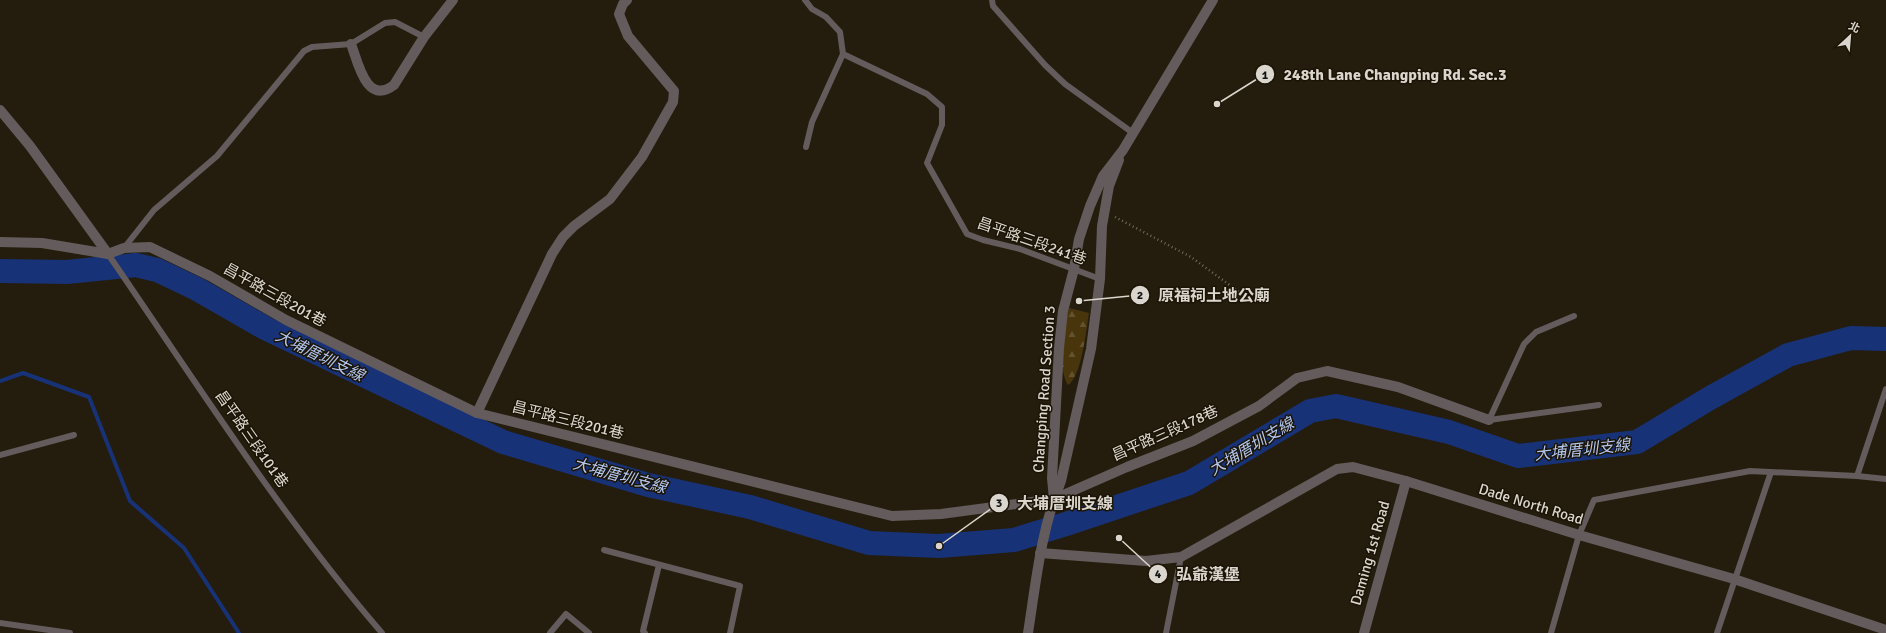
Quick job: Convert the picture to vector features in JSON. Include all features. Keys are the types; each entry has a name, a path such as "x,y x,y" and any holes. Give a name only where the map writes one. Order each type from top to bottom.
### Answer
{"street":[{"path":"351,44 367,84 375,90 381,91 388,89 394,85 424,37 453,0"},
{"path":"477,413 552,254 563,237 585,216 610,199 642,157 673,102 674,91 628,36 619,14 623,4 627,0"},
{"name":"Changping Road Section 3","path":"1054,499 1052,478 1059,348 1063,311 1074,268 1079,239 1090,206 1103,176 1123,150 1213,0"},
{"path":"0,110 30,146 108,254"},
{"name":"Changping Road Section 3","path":"1028,633 1040,553 1054,499 1061,481 1091,349 1100,279 1100,241 1104,211 1109,186 1123,150"},
{"path":"0,242 42,243 108,254"},
{"name":"昌平路三段201巷","path":"108,254 124,248 150,247 210,276 286,320 477,413 892,516 941,514 1054,499"},
{"name":"昌平路三段178巷","path":"1054,499 1127,467 1193,441 1259,406 1296,378 1327,371 1398,387 1489,420"},
{"name":"Dade North Road","path":"1181,557 1337,469 1353,467 1406,481 1579,535 1734,579 1886,630"},
{"name":"Daming 1st Road","path":"1364,633 1406,481"},
{"path":"1040,553 1146,561 1181,557"}],"lane":[{"path":"805,0 812,9 826,17 840,32 843,54 812,122 806,147"},
{"path":"992,0 993,6 1044,65 1065,84 1133,133"},
{"path":"124,248 154,210 217,156 277,81 304,51 312,47 351,44 385,23 395,22 424,37"},
{"name":"昌平路三段241巷","path":"843,54 927,94 942,107 942,125 927,163 967,234 983,240 1020,249 1100,279"},
{"name":"昌平路三段101巷","path":"108,254 258,472 348,593 382,633"},
{"path":"1489,420 1524,344 1536,332 1574,316"},
{"path":"1857,476 1886,389"},
{"path":"1489,420 1599,405"},
{"path":"0,455 74,435"},
{"path":"1551,633 1579,535 1594,500 1750,471 1857,476 1886,479"},
{"path":"1717,633 1771,472"},
{"path":"604,550 740,586 730,633"},
{"path":"1166,633 1181,557"},
{"path":"645,633 643,631 659,565"},
{"path":"550,633 566,614 589,633"},
{"path":"0,623 70,633"}],"path":[{"path":"1104,211 1191,257 1242,294"}],"green space":[{"path":"1069,308 1089,313 1080,363 1073,380 1068,385 1063,368 1062,347"}],"waterway":[{"name":"大埔厝圳支線","path":"0,271 67,272 136,265 157,270 197,289 265,328 503,442 648,485 750,507 869,543 939,546 1014,540 1189,483 1310,411 1336,406 1449,432 1518,456 1637,442 1710,398 1788,355 1851,338 1886,339"},
{"path":"0,381 23,373 89,397 130,501 184,548 239,633"}],"place":[{"name":"248th Lane Changping Rd. Sec.3","path":"1217,104"},
{"name":"原福祠土地公廟","path":"1079,301"},
{"name":"弘爺漢堡","path":"1119,538"},
{"name":"大埔厝圳支線","path":"939,546"}]}
